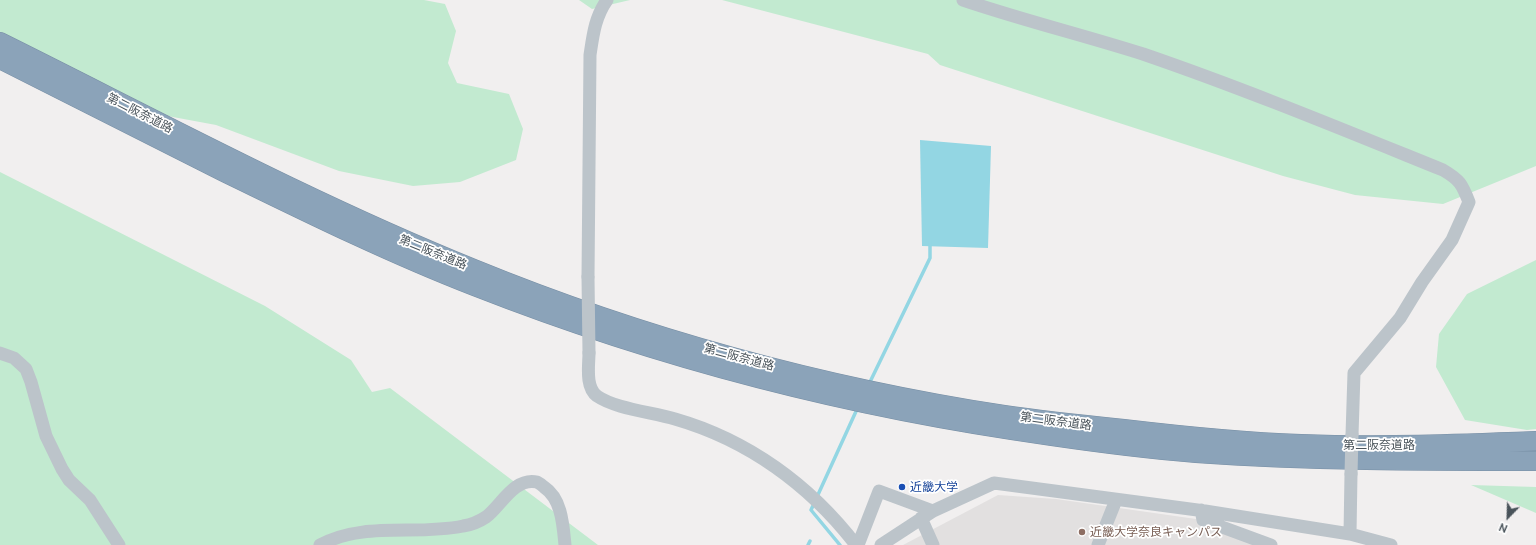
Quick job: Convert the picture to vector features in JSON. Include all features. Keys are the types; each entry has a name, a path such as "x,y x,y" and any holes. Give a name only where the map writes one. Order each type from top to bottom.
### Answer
{"highway":[{"name":"第二阪奈道路","path":"0,42 318,201 394,236 478,271 615,321 708,349 780,368 914,399 1005,415 1200,438 1301,444 1399,445 1536,441"},
{"name":"第二阪奈道路","path":"0,59 311,215 430,268 554,316 696,362 775,383 854,402 1004,430 1098,443 1194,453 1300,459 1384,461 1536,461"}],"street":[{"path":"608,0 600,10 594,27 590,55 588,277 589,378 592,390 596,395 610,403 675,418 716,433 761,457 794,481 843,529 857,545 879,491 933,511"},
{"path":"963,0 1004,14 1071,32 1143,54 1269,99 1443,170 1457,178 1464,188 1469,202 1452,240 1422,282 1400,318 1354,373 1350,534"},
{"path":"0,353 14,358 26,369 46,436 62,469 69,480 90,500 119,545"},
{"path":"320,545 333,538 356,533 385,530 440,530 465,526 486,517 506,495 525,482 538,482 550,491 558,504 565,545"},
{"path":"881,545 920,518 994,483 1201,510 1350,534 1391,545"},
{"path":"1098,545 1116,500"},
{"path":"1201,510 1203,520 1271,545"},
{"path":"920,518 933,545"}],"shaded area":[{"name":"近畿大学奈良キャンパス","path":"998,495 1056,499 1203,520 1271,545 903,545"}],"green space":[{"path":"0,0 424,0 445,4 456,31 448,63 457,83 509,94 523,129 516,160 460,182 413,186 339,171 216,125 146,112 0,34"},
{"path":"579,0 630,0 592,9"},
{"path":"722,0 1536,0 1536,166 1443,204 1355,195 1283,176 940,65 928,54"},
{"path":"0,172 265,306 351,360 372,392 390,388 598,545 0,545"},
{"path":"1536,260 1536,429 1527,430 1465,420 1436,367 1439,334 1467,294"},
{"path":"1471,485 1536,487 1536,513"}],"water":[{"path":"920,140 991,146 988,248 922,246"}],"waterway":[{"path":"869,384 930,258 930,242"},
{"path":"840,545 811,510 858,407"},
{"path":"808,545 810,541"}],"place":[{"name":"近畿大学","path":"902,487"},
{"name":"近畿大学奈良キャンパス","path":"1082,532"}]}
